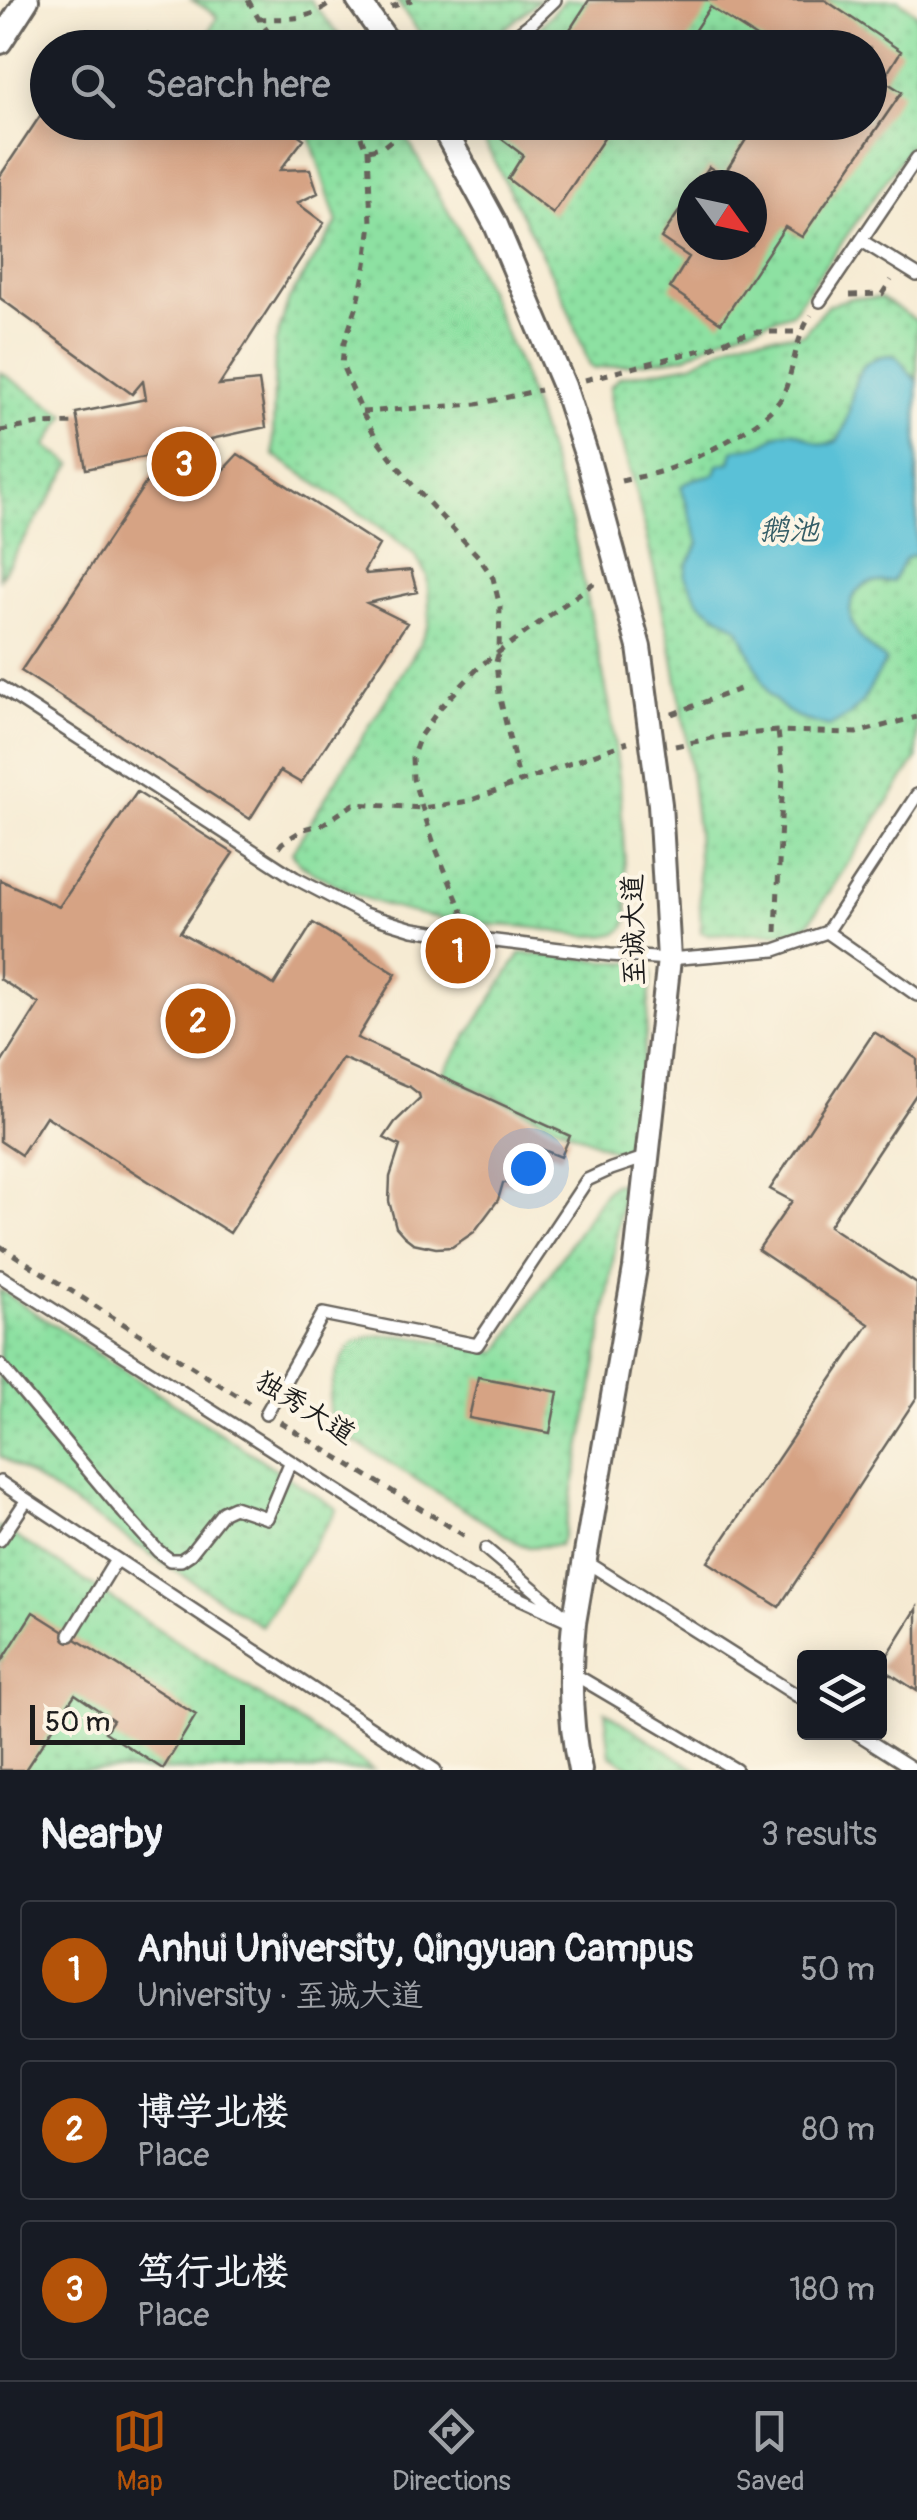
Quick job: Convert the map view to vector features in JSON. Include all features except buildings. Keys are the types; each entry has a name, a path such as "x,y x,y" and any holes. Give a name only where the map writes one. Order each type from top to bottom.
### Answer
{"street":[{"path":"0,42 27,0"},
{"path":"358,0 379,30"},
{"name":"至诚大道","path":"450,140 496,226 564,386 640,647 660,804 669,960 635,1268 574,1623 571,1724 580,1770"}],"lane":[{"path":"522,30 555,0"},
{"path":"820,301 917,158"},
{"path":"862,241 917,275"},
{"path":"0,687 330,898 364,914 413,928 542,948 669,960 775,950 827,932 917,795"},
{"path":"827,932 917,995"},
{"path":"266,1414 323,1314 477,1345 587,1180 647,1158"},
{"path":"0,1276 469,1575 574,1623"},
{"path":"0,1365 124,1512 170,1560 181,1560 190,1554 215,1520 234,1507 266,1518 290,1463"},
{"path":"0,1482 435,1770"},
{"path":"0,1540 26,1501"},
{"path":"486,1549 574,1623"},
{"path":"70,1635 116,1560"},
{"path":"585,1561 797,1696"},
{"path":"572,1673 736,1770"},
{"path":"867,1740 914,1770"}],"path":[{"path":"248,0 267,30"},
{"path":"258,18 306,17 335,0"},
{"path":"361,140 368,149 392,140"},
{"path":"368,149 370,223 366,264 341,355 344,373 377,439 398,468 490,572 500,607 496,662 499,694 520,783"},
{"path":"595,486 672,467 762,418 783,394 800,332 820,301 882,294 901,265"},
{"path":"362,412 477,404 564,386 755,332 800,332"},
{"path":"0,431 78,423"},
{"path":"472,937 413,780 412,758 420,736 480,664 589,584 618,569"},
{"path":"271,862 282,842 304,828 323,824 354,804 423,808 469,801 650,736 740,689"},
{"path":"650,736 778,731 856,733 917,717"},
{"path":"775,950 783,774 778,731"},
{"name":"独秀大道","path":"0,1246 486,1549"}],"green space":[{"path":"192,0 310,0 335,30 210,30 217,17"},
{"path":"396,0 540,0 503,30 417,30"},
{"path":"565,0 898,0 917,14 917,136 792,313 726,335 685,357 594,369 590,366 563,296 484,140 887,140 887,30 536,30"},
{"path":"311,140 408,140 462,236 520,367 571,521 609,703 620,785 628,915 626,926 617,933 576,935 421,915 363,897 327,880 302,865 292,852 429,624 427,576 415,555 274,455 275,344 289,299 337,223"},
{"path":"851,298 881,298 917,321 917,758 809,923 790,932 708,934 701,932 697,830 672,652 639,503 611,406 610,387 620,377 692,364 748,337 803,334 828,305"},
{"path":"0,372 66,415 46,446 72,464 0,578"},
{"path":"521,953 643,964 652,972 634,1150 621,1154 443,1074"},
{"path":"618,1183 622,1194 604,1324 559,1545 520,1544 332,1427 330,1400 336,1373 351,1346 364,1339 400,1335 498,1352 604,1193"},
{"path":"0,1290 337,1509 261,1626 0,1456"},
{"path":"0,1527 50,1558 373,1770 0,1770"},
{"path":"605,1711 697,1770 634,1770 610,1755"}],"water":[{"name":"鹅池","path":"893,355 917,380 917,554 905,559 893,581 865,585 855,595 850,610 854,628 886,660 862,702 850,715 829,727 801,719 769,695 739,629 700,603 685,576 699,543 681,486 715,474 718,465 730,462 733,451 760,445 785,432 799,433 822,444 837,441 844,429 858,375 876,358"}],"place":[{"name":"笃行北楼","path":"184,464"},
{"name":"Anhui University, Qingyuan Campus","path":"458,951"},
{"name":"博学北楼","path":"198,1021"}]}
